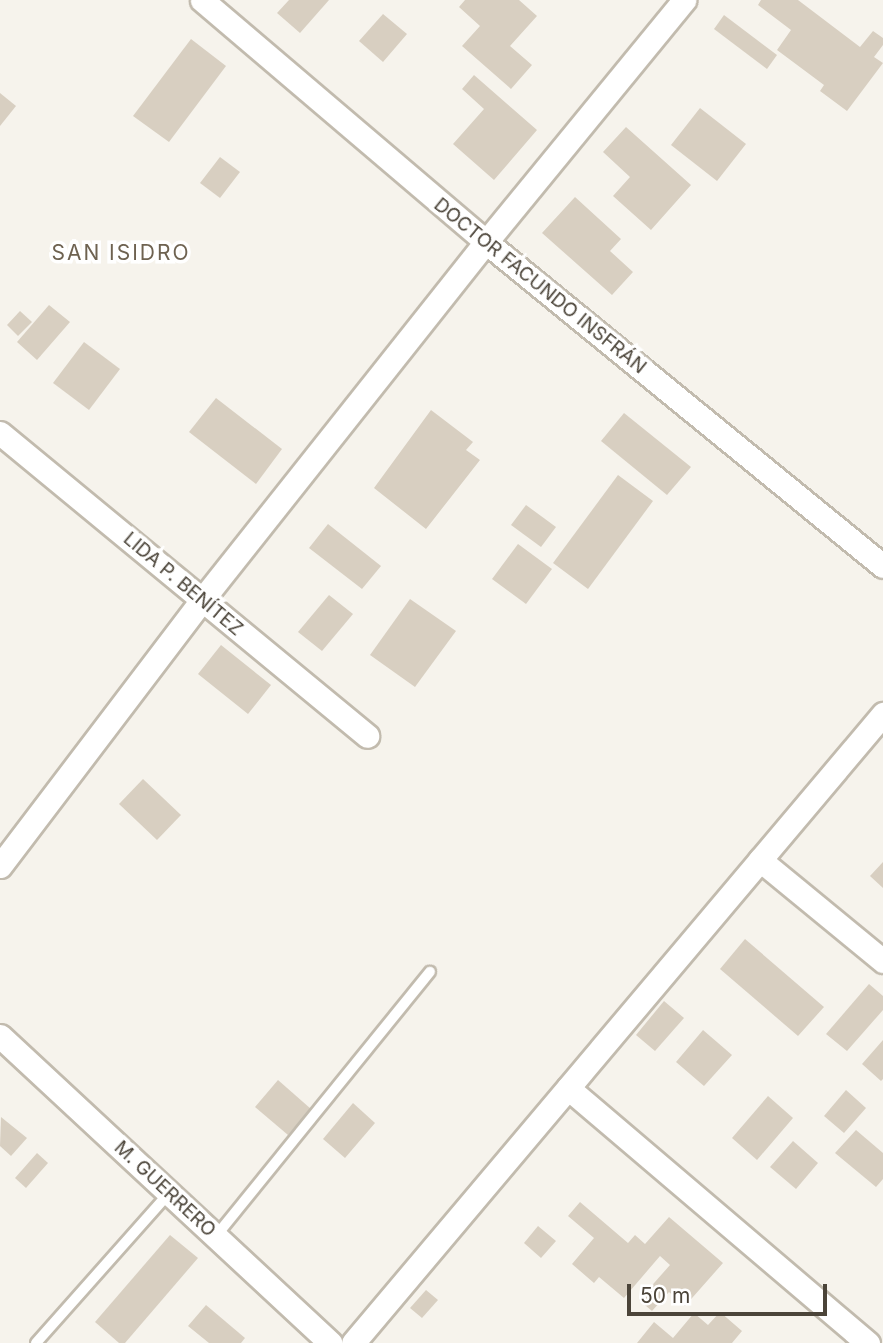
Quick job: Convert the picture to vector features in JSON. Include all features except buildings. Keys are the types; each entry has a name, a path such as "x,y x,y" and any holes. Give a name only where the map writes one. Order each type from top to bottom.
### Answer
{"street":[{"name":"DOCTOR FACUNDO INSFRÁN","path":"202,0 486,243 883,566"},
{"path":"0,866 202,600 486,243 684,0"},
{"name":"LIDA P. BENÍTEZ","path":"0,433 367,736"},
{"path":"353,1343 883,714"},
{"path":"760,860 883,961"},
{"name":"M. GUERRERO","path":"0,1036 330,1343"},
{"path":"568,1088 868,1343"}],"lane":[{"path":"216,1236 430,972"},
{"path":"36,1343 169,1193"}],"district":[{"name":"SAN ISIDRO","path":"121,253"}]}
